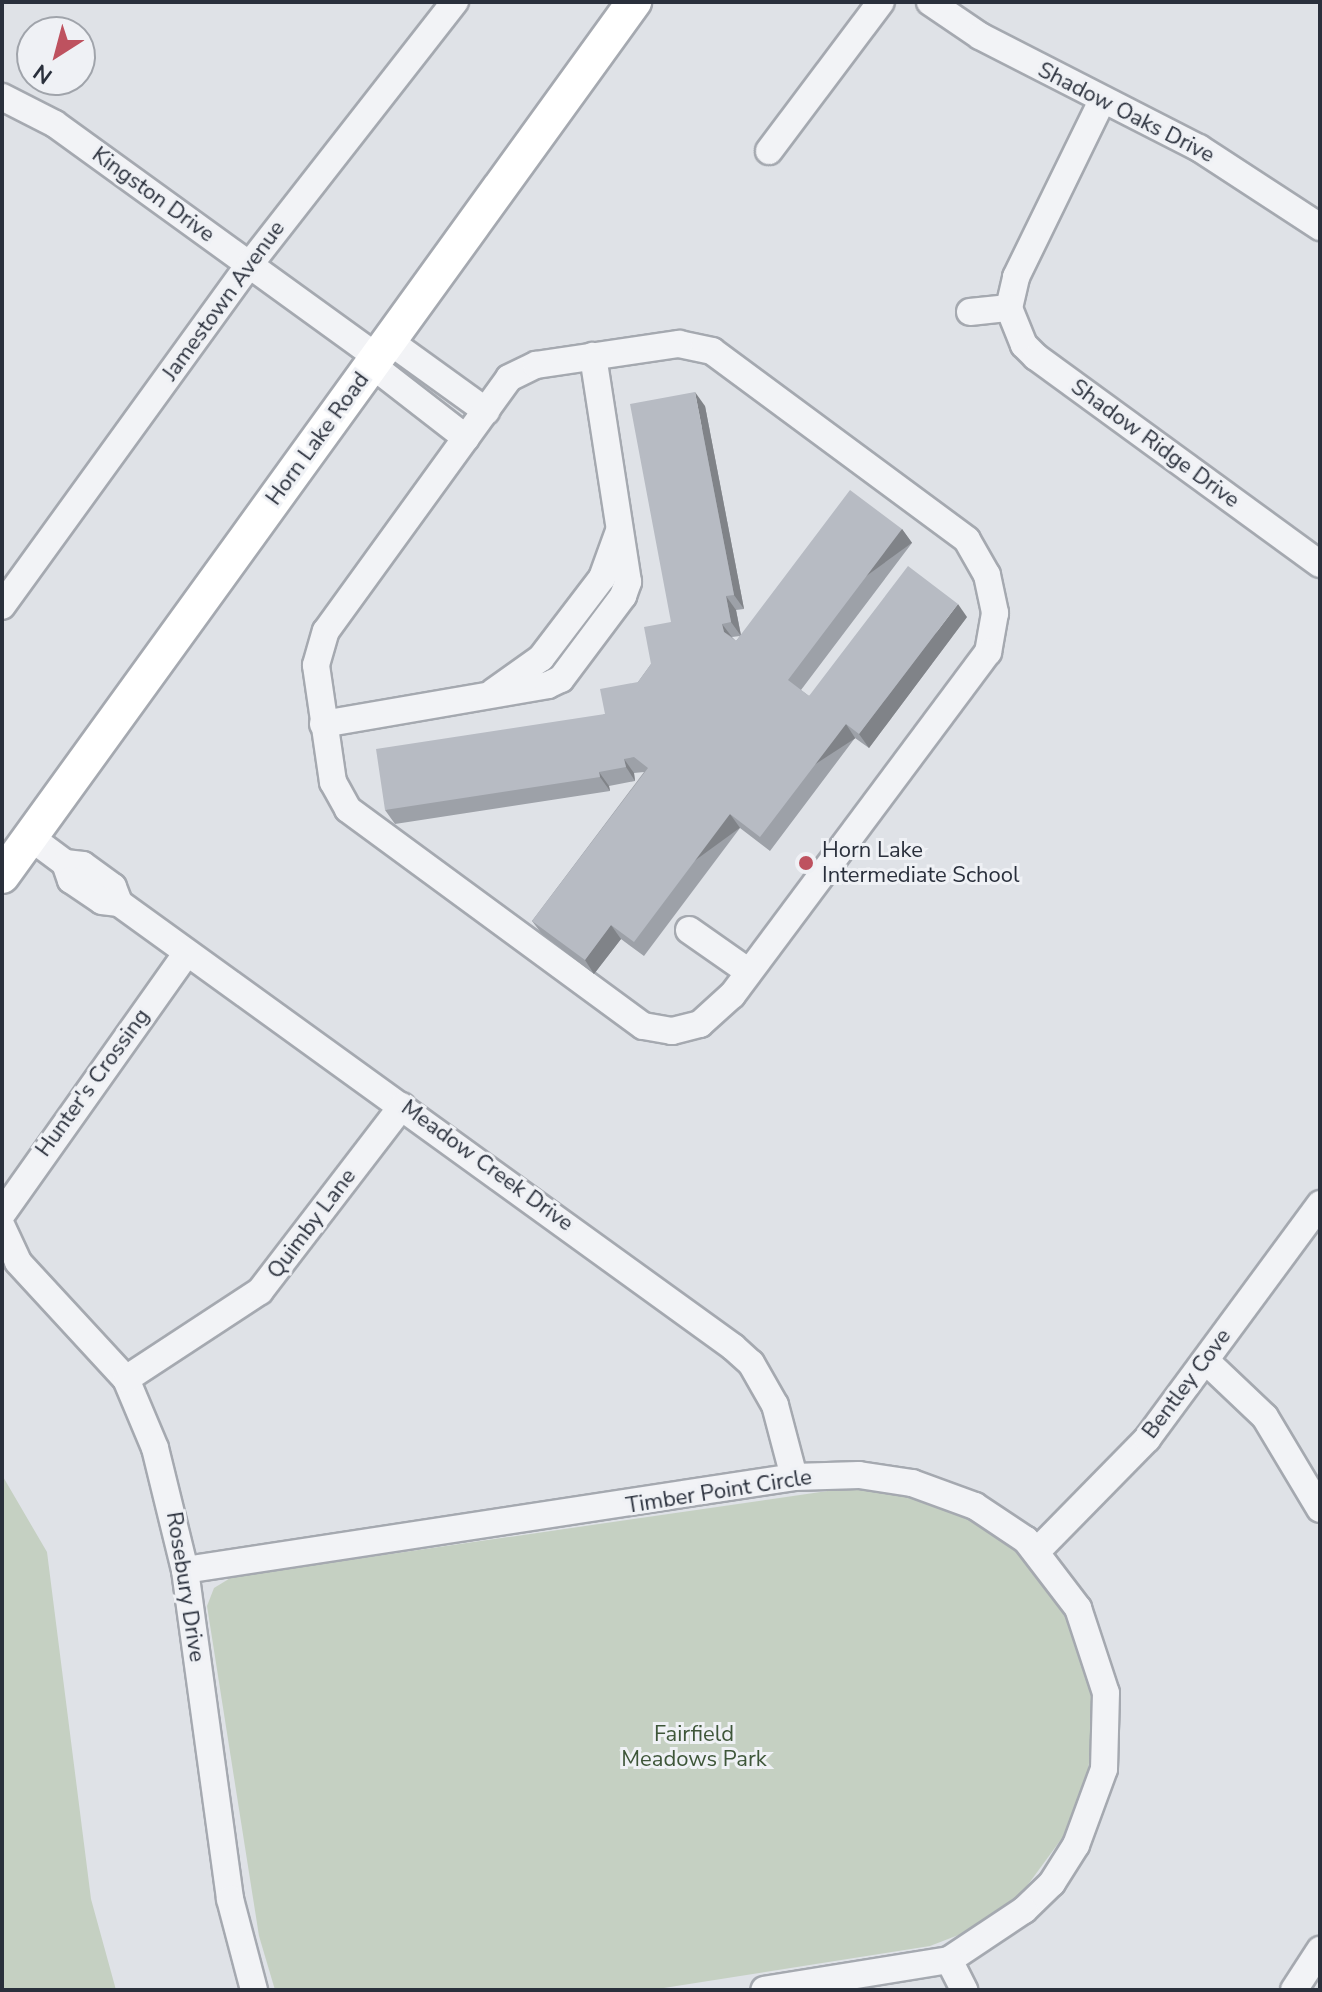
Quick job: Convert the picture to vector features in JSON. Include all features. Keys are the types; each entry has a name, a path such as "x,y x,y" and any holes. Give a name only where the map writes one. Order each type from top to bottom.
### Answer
{"main road":[{"name":"Horn Lake Road","path":"2,876 634,2"}],"street":[{"name":"Jamestown Avenue","path":"2,606 250,264 455,2"},
{"path":"769,151 881,2"},
{"name":"Shadow Oaks Drive","path":"930,2 980,36 1199,148 1320,227"},
{"name":"Kingston Drive","path":"2,97 55,124 379,354"},
{"path":"970,312 1009,308 1016,277 1102,101"},
{"name":"Shadow Ridge Drive","path":"1009,308 1019,337 1036,357 1320,564"},
{"path":"679,344 712,351 967,540 992,594 988,652 749,972 700,1024 672,1031 643,1026 358,819 333,782 316,665 326,631 486,411 522,370 593,356 679,344"},
{"path":"379,354 486,411"},
{"path":"379,354 466,438"},
{"path":"323,724 487,696 541,658 602,578 620,529 593,356"},
{"name":"Meadow Creek Drive","path":"30,837 65,863 83,865 113,887 119,903 742,1355 775,1405 794,1477"},
{"path":"689,930 749,972"},
{"name":"Hunter's Crossing","path":"2,1214 187,953"},
{"name":"Quimby Lane","path":"126,1379 260,1291 402,1106"},
{"name":"Bentley Cove","path":"1038,1550 1121,1470 1206,1361 1320,1204"},
{"path":"2,1227 3,1233"},
{"name":"Rosebury Drive","path":"3,1233 18,1262 126,1379 171,1499 185,1570 230,1899 254,1990"},
{"path":"1206,1361 1265,1417 1320,1509"},
{"name":"Timber Point Circle","path":"185,1570 794,1477 859,1475 935,1489 997,1519 1038,1550 1078,1608 1092,1640 1106,1693 1104,1769 1088,1819 1052,1883 983,1942 949,1960 764,1990"},
{"path":"1294,1990 1320,1950"},
{"path":"949,1960 964,1990"}],"green space":[{"path":"2,1475 47,1552 91,1899 116,1990 2,1990"},
{"name":"Fairfield Meadows Park","path":"862,1486 941,1499 1013,1541 1054,1586 1091,1671 1095,1714 1087,1779 1068,1830 1024,1890 974,1929 930,1946 651,1990 275,1990 259,1936 207,1606 214,1588 232,1577"}],"building":[{"path":"695,392 734,595 726,596 731,622 722,624 724,632 736,641 850,490 902,529 788,680 809,696 908,566 958,604 859,734 846,724 760,837 730,814 634,942 611,925 585,960 532,921 648,768 634,757 624,759 626,767 599,772 600,777 385,810 376,749 605,714 600,689 638,682 651,664 644,627 671,622 630,404"}],"place":[{"name":"Horn Lake Intermediate School","path":"806,863"}]}
